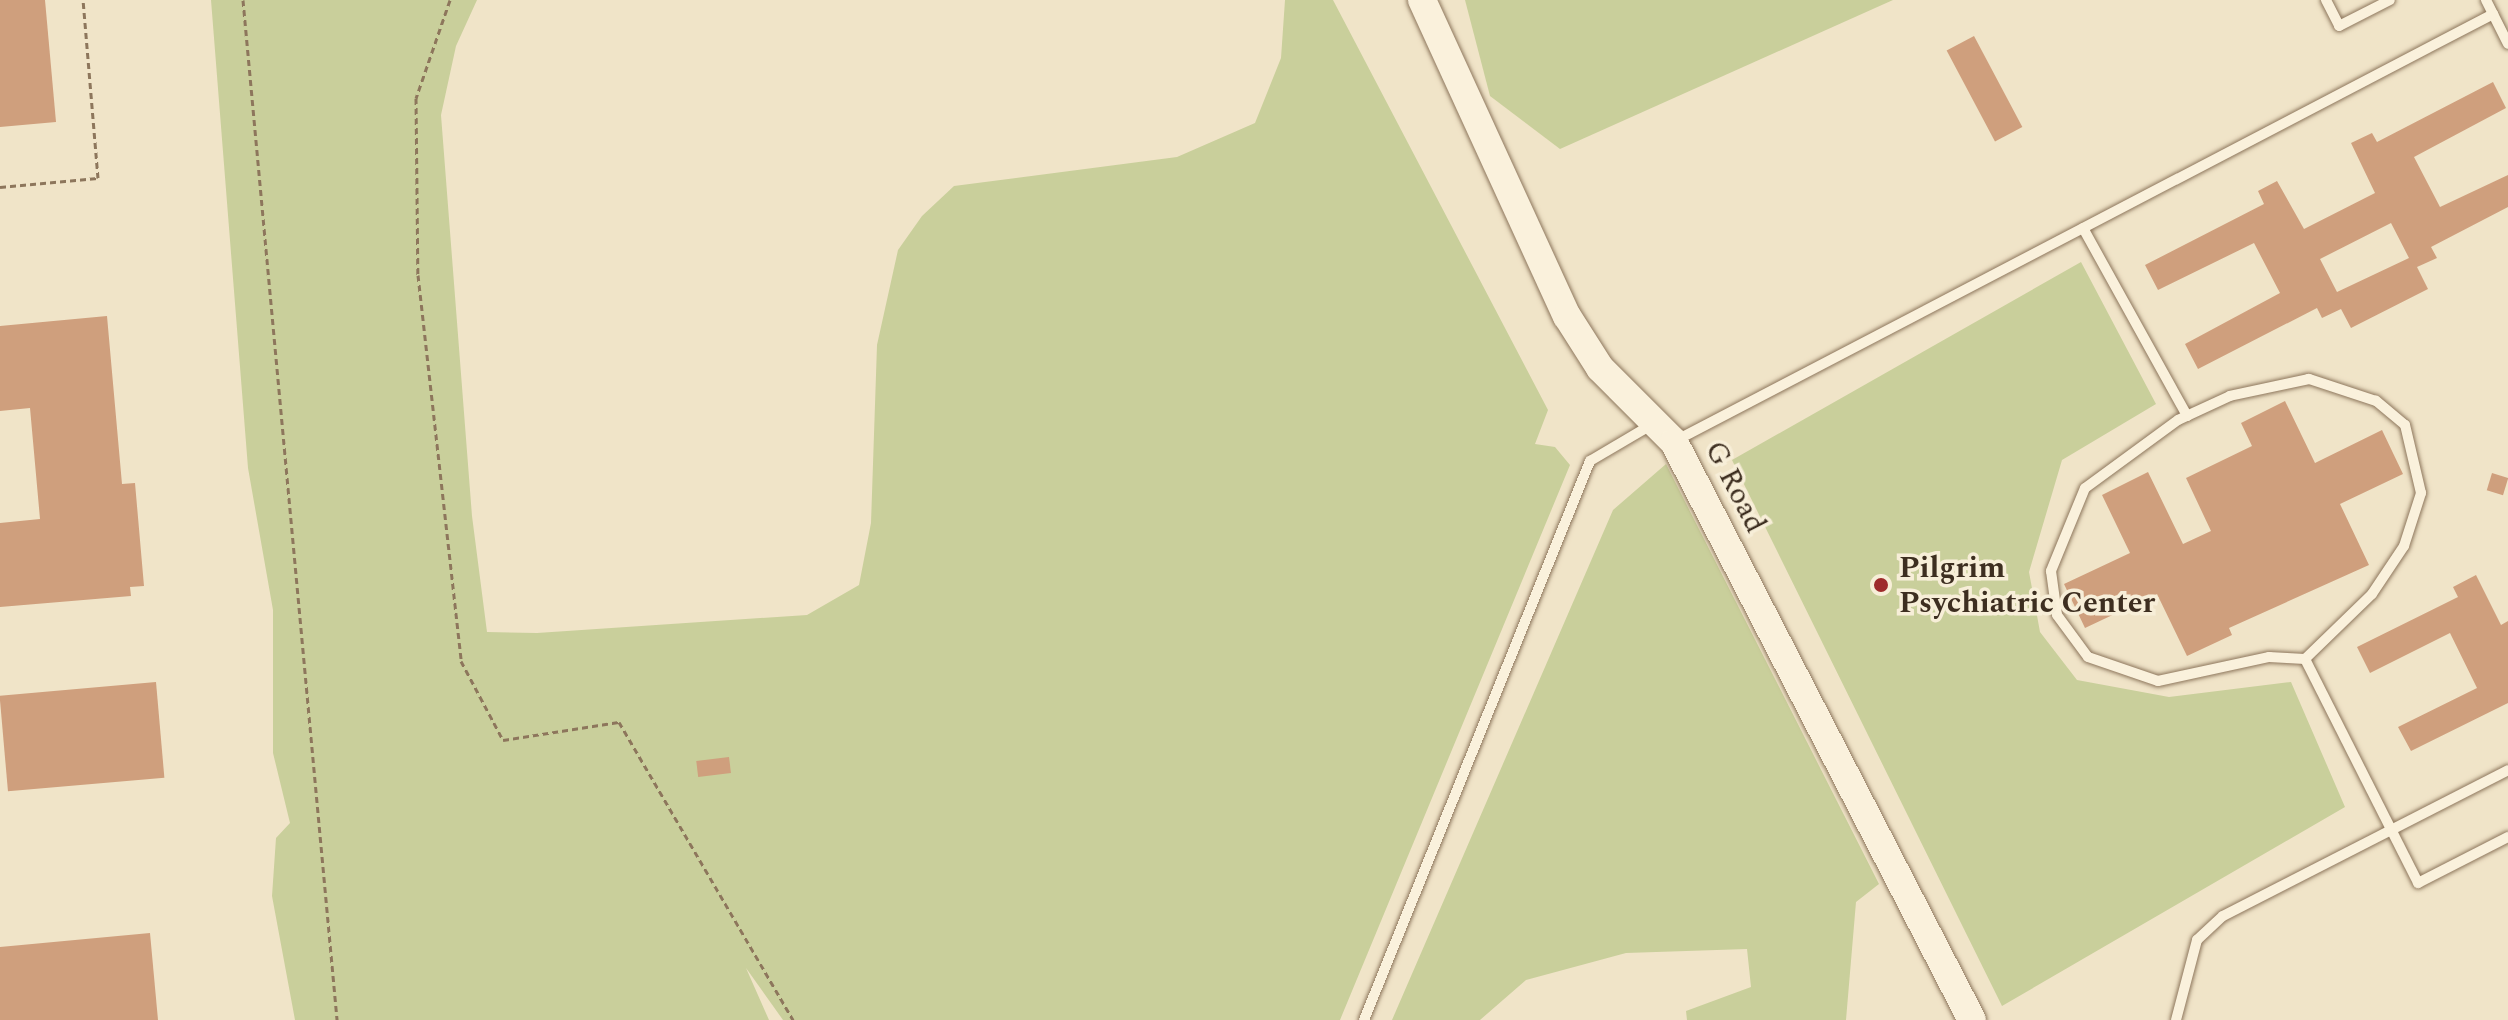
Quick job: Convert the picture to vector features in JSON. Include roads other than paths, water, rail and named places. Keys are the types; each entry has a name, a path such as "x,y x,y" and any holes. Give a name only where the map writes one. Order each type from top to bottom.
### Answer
{"street":[{"name":"G Road","path":"1422,0 1567,316 1600,368 1665,432 1972,1020"}],"lane":[{"path":"2326,0 2339,26 2390,0"},
{"path":"2486,0 2508,44"},
{"path":"1364,1020 1590,461 1665,432 2083,228 2493,14"},
{"path":"2083,228 2187,416"},
{"path":"2309,379 2376,401 2405,425 2421,493 2404,546 2372,594 2305,659 2269,657 2158,681 2088,657 2057,615 2051,571 2085,488 2187,416 2230,396 2309,379"},
{"path":"2305,659 2418,883 2508,837"},
{"path":"2176,1020 2197,940 2223,916 2508,770"}],"place":[{"name":"Pilgrim Psychiatric Center","path":"1881,585"}]}
